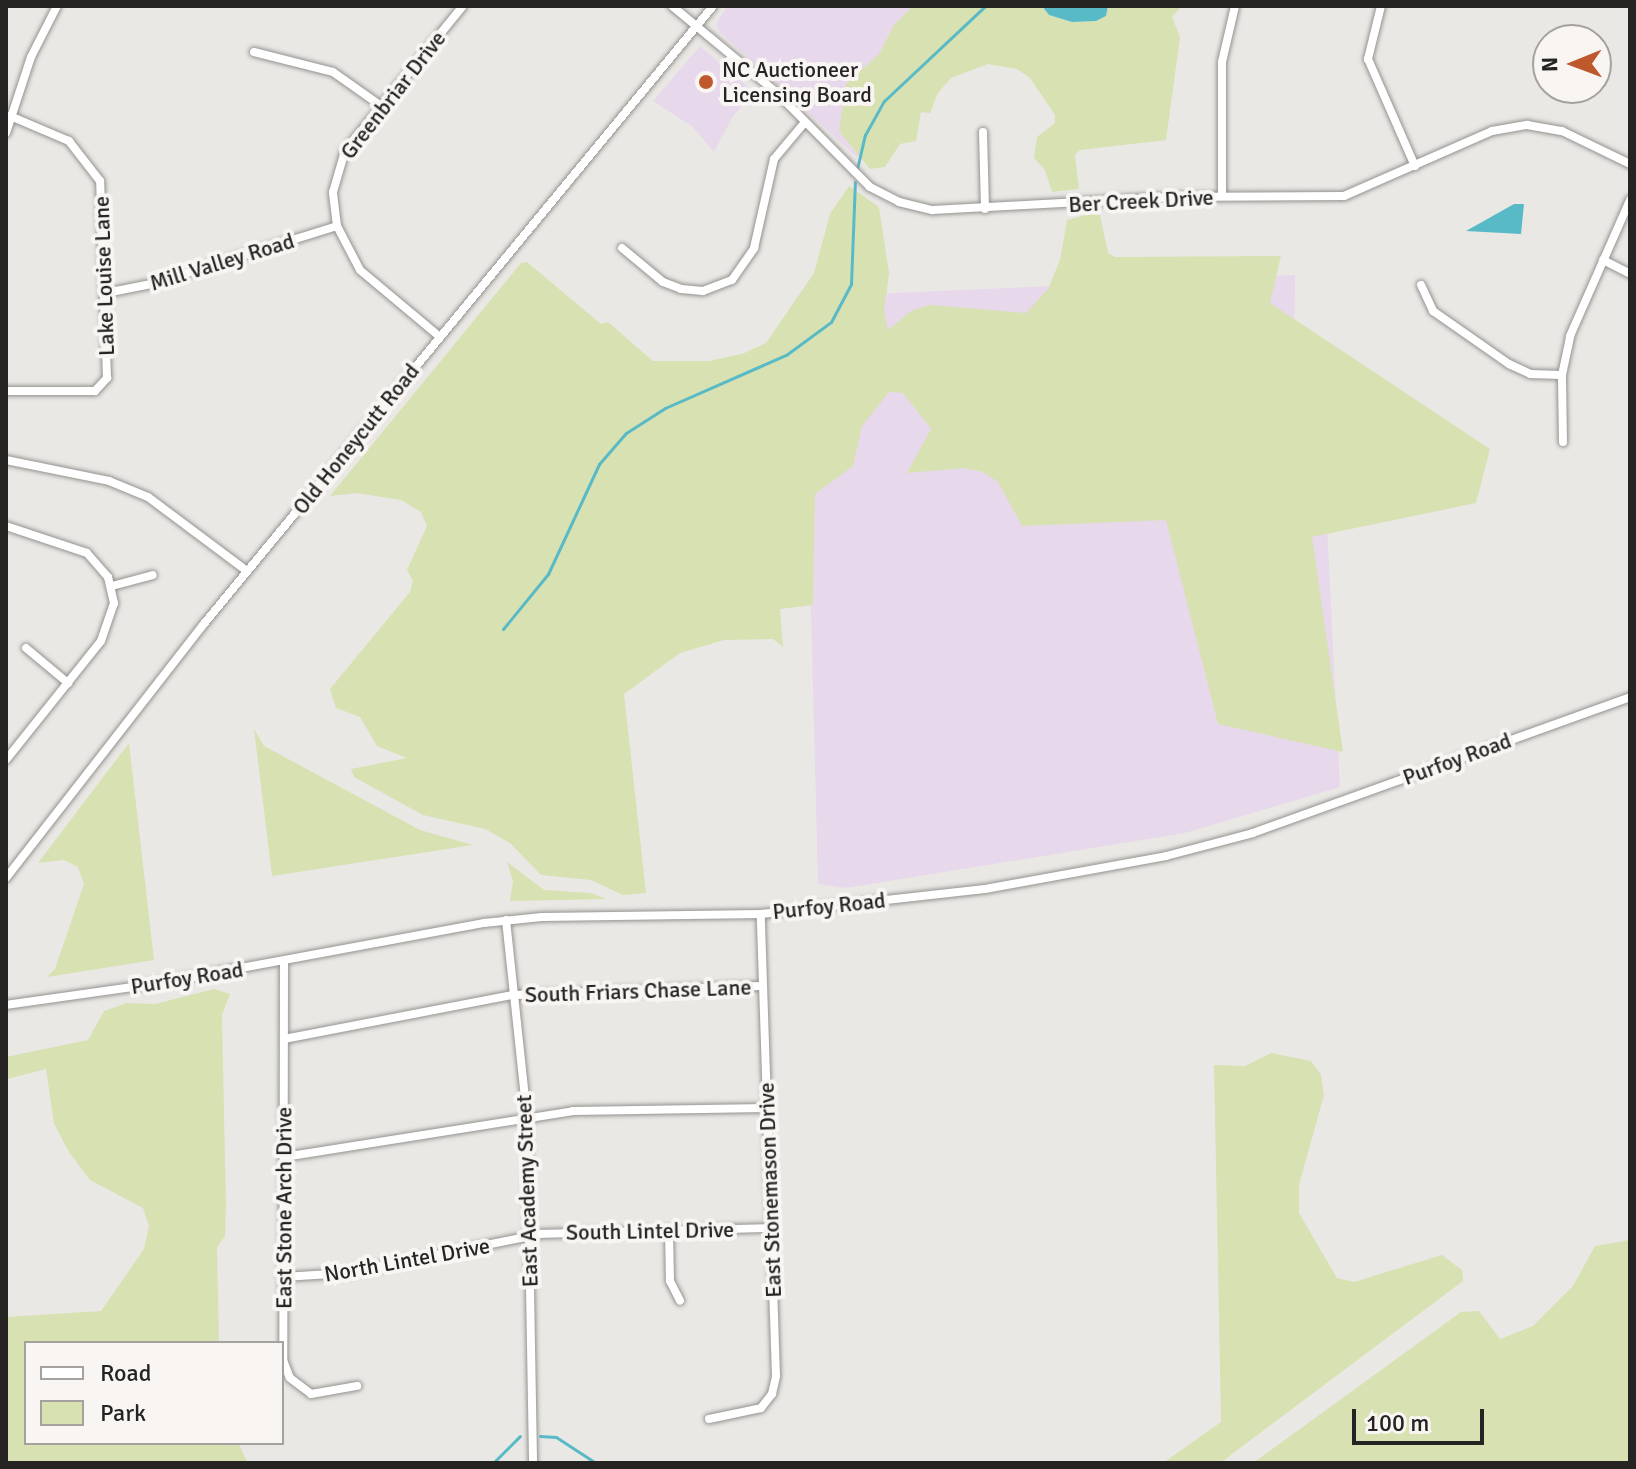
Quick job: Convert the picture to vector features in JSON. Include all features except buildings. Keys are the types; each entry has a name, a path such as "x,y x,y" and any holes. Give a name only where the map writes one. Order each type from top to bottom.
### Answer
{"street":[{"path":"6,133 10,116 57,6"},
{"name":"Greenbriar Drive","path":"440,337 360,270 337,226 335,172 381,106 463,6"},
{"name":"Ber Creek Drive","path":"672,6 805,122 861,179 889,198 932,210 1222,196 1344,196 1492,131 1527,125 1562,131 1630,164"},
{"name":"Old Honeycutt Road","path":"6,878 247,571 713,6"},
{"path":"1222,196 1222,62 1235,6"},
{"path":"1381,6 1368,59 1415,166"},
{"path":"254,52 323,68 381,106"},
{"name":"Lake Louise Lane","path":"6,391 103,387 106,293 105,203 96,171 69,141 10,116"},
{"path":"622,248 663,282 681,289 703,291 732,280 754,248 774,159 805,122"},
{"path":"983,132 985,209"},
{"path":"1563,442 1562,375 1570,336 1630,200"},
{"name":"Mill Valley Road","path":"106,293 151,284 337,226"},
{"path":"1603,260 1630,274"},
{"path":"1421,285 1433,311 1509,364 1530,374 1562,375"},
{"path":"6,460 109,481 148,497 247,571"},
{"path":"6,526 79,548 103,568 112,586 113,613 106,633 6,760"},
{"path":"112,586 153,575"},
{"path":"26,648 68,683"},
{"name":"Purfoy Road","path":"6,1005 284,962 506,920 761,914 985,889 1203,847 1630,697"},
{"name":"East Stonemason Drive","path":"709,1419 753,1413 772,1394 776,1368 761,914"},
{"name":"East Academy Street","path":"506,920 527,1116 533,1463"},
{"name":"East Stone Arch Drive","path":"283,1341 284,962"},
{"name":"South Friars Chase Lane","path":"284,1039 513,995 763,986"},
{"path":"284,1157 332,1153 527,1116 767,1108"},
{"name":"South Lintel Drive","path":"529,1236 771,1228"},
{"path":"669,1230 670,1281 680,1301"},
{"name":"North Lintel Drive","path":"283,1277 347,1273 529,1236"},
{"name":"East Stone Arch Drive","path":"284,1363 290,1378 318,1395 357,1386"}],"shaded area":[{"path":"727,6 998,6 858,158 720,32 716,24"},
{"path":"700,46 754,92 733,116 714,152 693,127 653,101"},
{"path":"1295,275 1292,525 1327,525 1340,787 1185,833 846,888 818,884 803,297"}],"green space":[{"path":"913,6 1042,6 1049,15 1072,22 1096,21 1106,16 1108,6 1182,6 1172,17 1180,37 1166,140 1080,150 1075,155 1079,189 1052,192 1045,170 1034,158 1037,137 1055,123 1055,115 1030,78 1017,69 988,64 951,78 938,93 930,113 921,112 916,141 900,144 885,167 870,169 839,131 846,84 879,54 894,25"},
{"path":"849,186 879,207 889,273 884,312 888,330 911,311 930,305 1026,313 1048,289 1060,260 1067,220 1093,213 1100,215 1108,253 1115,257 1281,256 1270,303 1490,449 1476,503 1312,537 1343,752 1218,724 1166,520 1022,526 998,482 983,472 965,468 907,473 931,429 903,393 889,392 862,426 853,466 815,494 813,605 780,609 783,647 773,639 724,640 680,653 624,694 646,893 623,895 591,880 541,875 510,843 485,829 423,815 354,777 351,769 407,758 377,746 360,717 336,708 330,689 410,592 413,581 407,570 427,526 421,512 401,500 357,493 330,496 521,263 527,262 601,324 608,322 653,361 709,361 742,354 766,343 814,273 830,214"},
{"path":"254,729 264,746 420,830 473,845 272,876"},
{"path":"129,743 154,960 47,977 55,969 84,884 78,867 64,860 38,863"},
{"path":"507,862 544,890 590,893 607,899 510,901 513,881"},
{"path":"214,989 230,994 222,1015 226,1205 225,1236 217,1247 219,1341 24,1341 24,1445 239,1445 248,1463 6,1463 6,1317 101,1311 144,1249 149,1226 143,1208 90,1180 69,1152 54,1124 46,1069 7,1079 6,1057 88,1040 104,1011 127,1003 155,1004"},
{"path":"1271,1053 1311,1061 1321,1075 1324,1095 1299,1185 1299,1213 1337,1278 1354,1282 1442,1255 1462,1270 1463,1281 1220,1463 1163,1463 1221,1422 1214,1065 1245,1066"},
{"path":"1630,1240 1630,1463 1253,1463 1461,1312 1479,1311 1500,1339 1533,1326 1573,1286 1595,1246"}],"water":[{"path":"1042,6 1108,6 1106,16 1096,21 1072,22 1049,15"},
{"path":"1514,204 1524,204 1521,234 1466,231"}],"waterway":[{"path":"857,169 865,135 884,101 985,6"},
{"path":"503,629 548,574 599,464 626,433 665,408 786,355 831,322 851,284 855,182"},
{"path":"493,1463 520,1436"},
{"path":"540,1436 556,1437 596,1463"},
{"path":"422,1463 461,1463"}],"place":[{"name":"NC Auctioneer Licensing Board","path":"706,82"}]}
